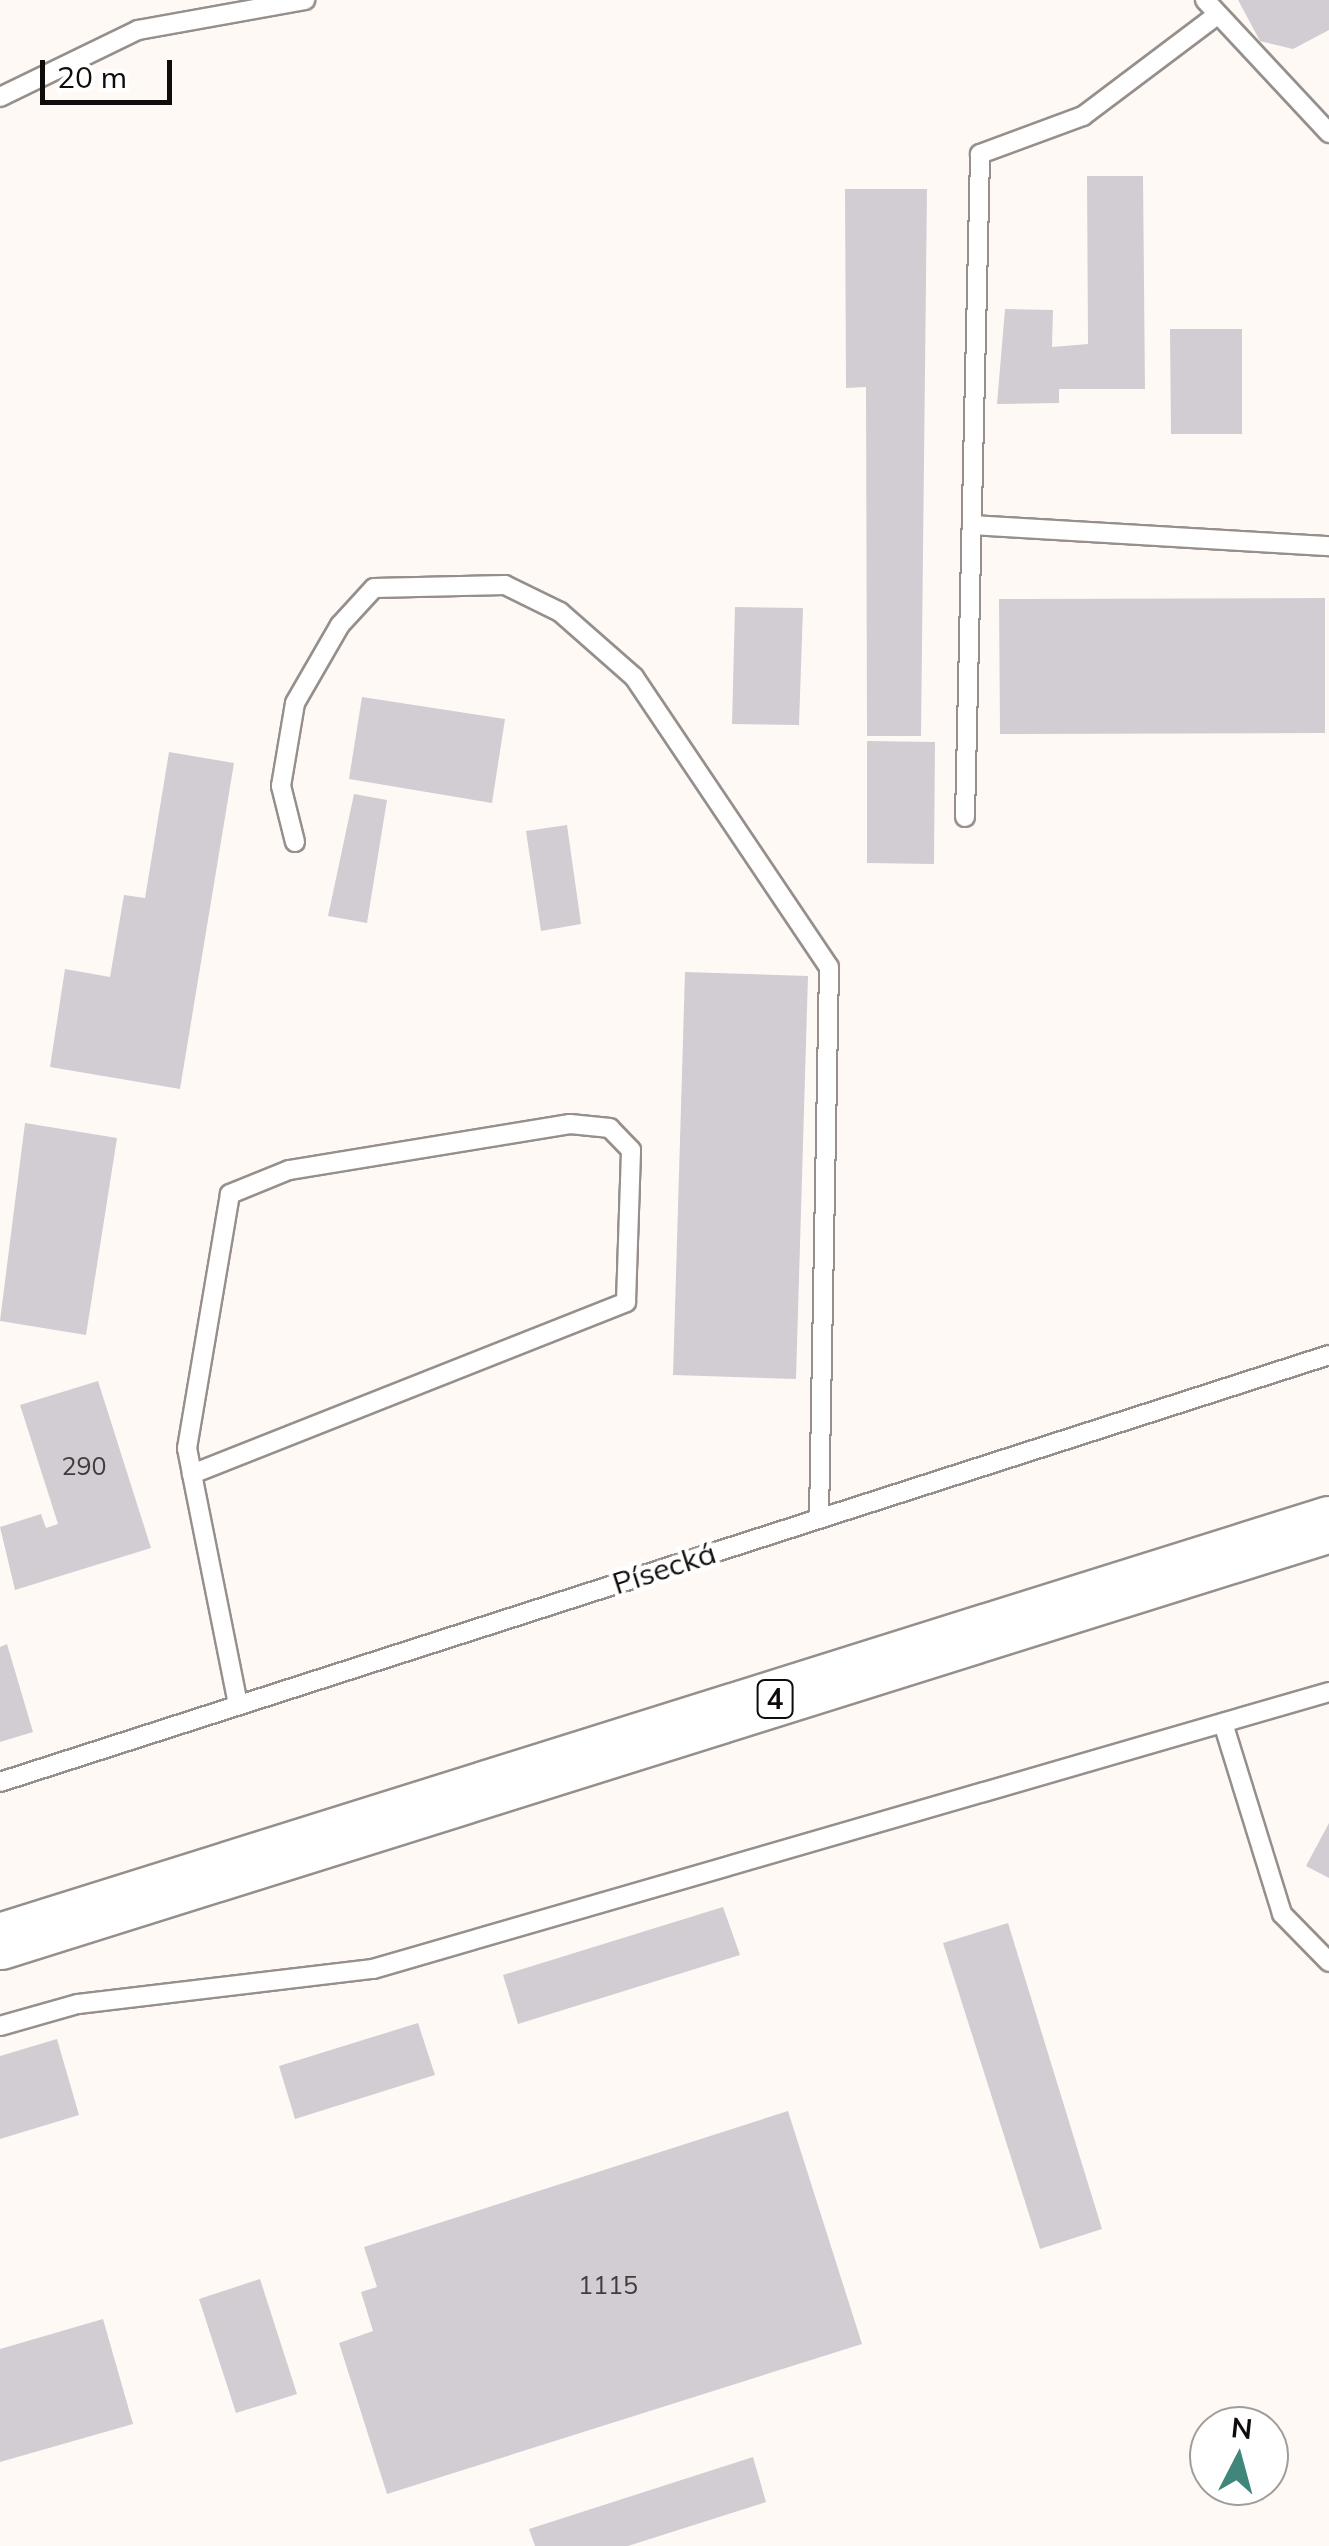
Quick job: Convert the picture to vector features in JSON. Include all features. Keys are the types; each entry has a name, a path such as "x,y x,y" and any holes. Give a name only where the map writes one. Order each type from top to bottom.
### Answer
{"main road":[{"name":"4","path":"0,1941 1329,1524"}],"lane":[{"path":"0,97 138,30 305,0"},
{"path":"965,817 980,154 1083,116 1211,7 1329,133"},
{"path":"972,525 1329,546"},
{"path":"295,842 281,786 295,703 340,624 374,588 505,586 560,612 634,677 829,967 819,1518"},
{"path":"192,1474 626,1302 631,1150 610,1128 570,1124 289,1170 230,1194 187,1448 192,1474 238,1705"},
{"name":"Písecká","path":"0,1782 1329,1356"},
{"path":"0,2026 78,2004 373,1968 890,1823 1329,1692"},
{"path":"1224,1723 1282,1914 1329,1962"}],"building":[{"path":"1238,0 1329,0 1329,30 1293,49 1260,41"},
{"path":"1087,176 1143,176 1145,389 1059,389 1059,403 997,404 1005,309 1053,310 1052,347 1088,344"},
{"path":"845,189 927,189 921,736 867,736 866,387 846,388"},
{"path":"1170,329 1242,329 1242,434 1171,434"},
{"path":"1325,598 1325,733 1000,734 999,599"},
{"path":"735,607 803,608 799,725 732,724"},
{"path":"362,697 505,719 492,803 349,779"},
{"path":"867,741 935,742 934,864 867,863"},
{"path":"169,752 234,763 180,1089 50,1067 65,969 110,977 124,895 145,898"},
{"path":"354,794 387,800 367,923 328,916"},
{"path":"567,825 581,924 541,931 526,831"},
{"path":"685,972 808,976 796,1379 673,1375"},
{"path":"25,1123 117,1138 86,1335 0,1321"},
{"path":"98,1381 151,1548 15,1590 0,1527 41,1514 46,1528 58,1524 20,1405"},
{"path":"7,1644 33,1732 0,1742 0,1647"},
{"path":"1329,1823 1329,1878 1306,1866"},
{"path":"723,1907 740,1955 518,2024 503,1975"},
{"path":"1008,1923 1102,2229 1040,2249 943,1943"},
{"path":"418,2023 435,2075 295,2119 279,2066"},
{"path":"57,2039 79,2115 0,2139 0,2056"},
{"path":"788,2111 862,2344 387,2494 339,2343 373,2331 361,2292 377,2287 364,2247"},
{"path":"260,2279 297,2394 236,2413 199,2299"},
{"path":"103,2319 133,2424 0,2462 0,2349"},
{"path":"753,2457 766,2502 628,2546 535,2546 529,2529"}]}
